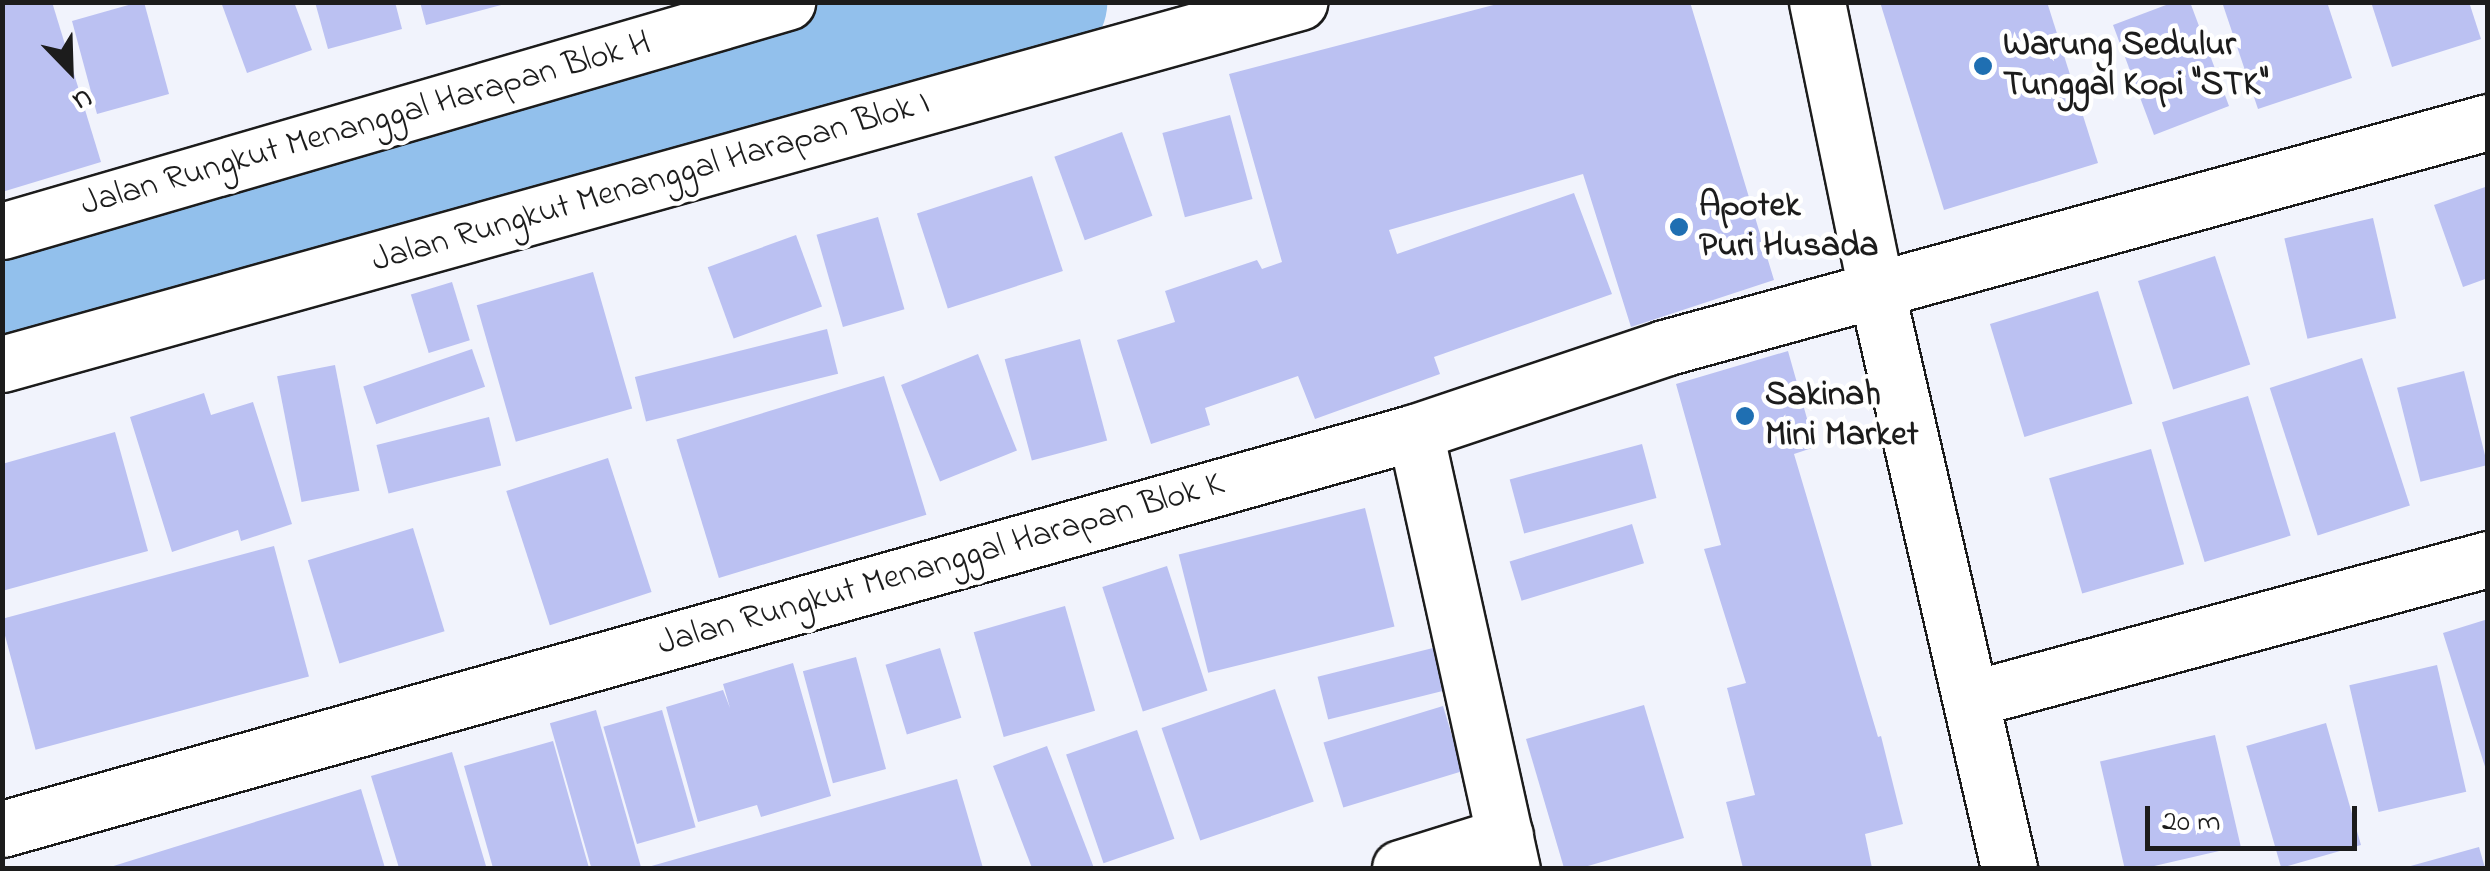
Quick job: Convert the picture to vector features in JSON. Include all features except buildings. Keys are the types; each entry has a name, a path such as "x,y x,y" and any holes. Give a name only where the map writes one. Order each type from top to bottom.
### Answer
{"street":[{"name":"Jalan Rungkut Menanggal Harapan Blok H","path":"2,231 787,2"},
{"name":"Jalan Rungkut Menanggal Harapan Blok I","path":"2,364 1299,2"},
{"path":"1818,2 1876,289 2009,868"},
{"name":"Jalan Rungkut Menanggal Harapan Blok K","path":"2,828 1415,432 1664,348 2488,122"},
{"path":"1400,868 1508,852 1415,432"},
{"path":"1971,700 2488,559"}],"waterway":[{"path":"2,292 1043,2"}],"place":[{"name":"Warung Sedulur Tunggal Kopi \"STK\"","path":"1983,66"},
{"name":"Apotek Puri Husada","path":"1679,227"},
{"name":"Sakinah Mini Market","path":"1745,416"}]}
